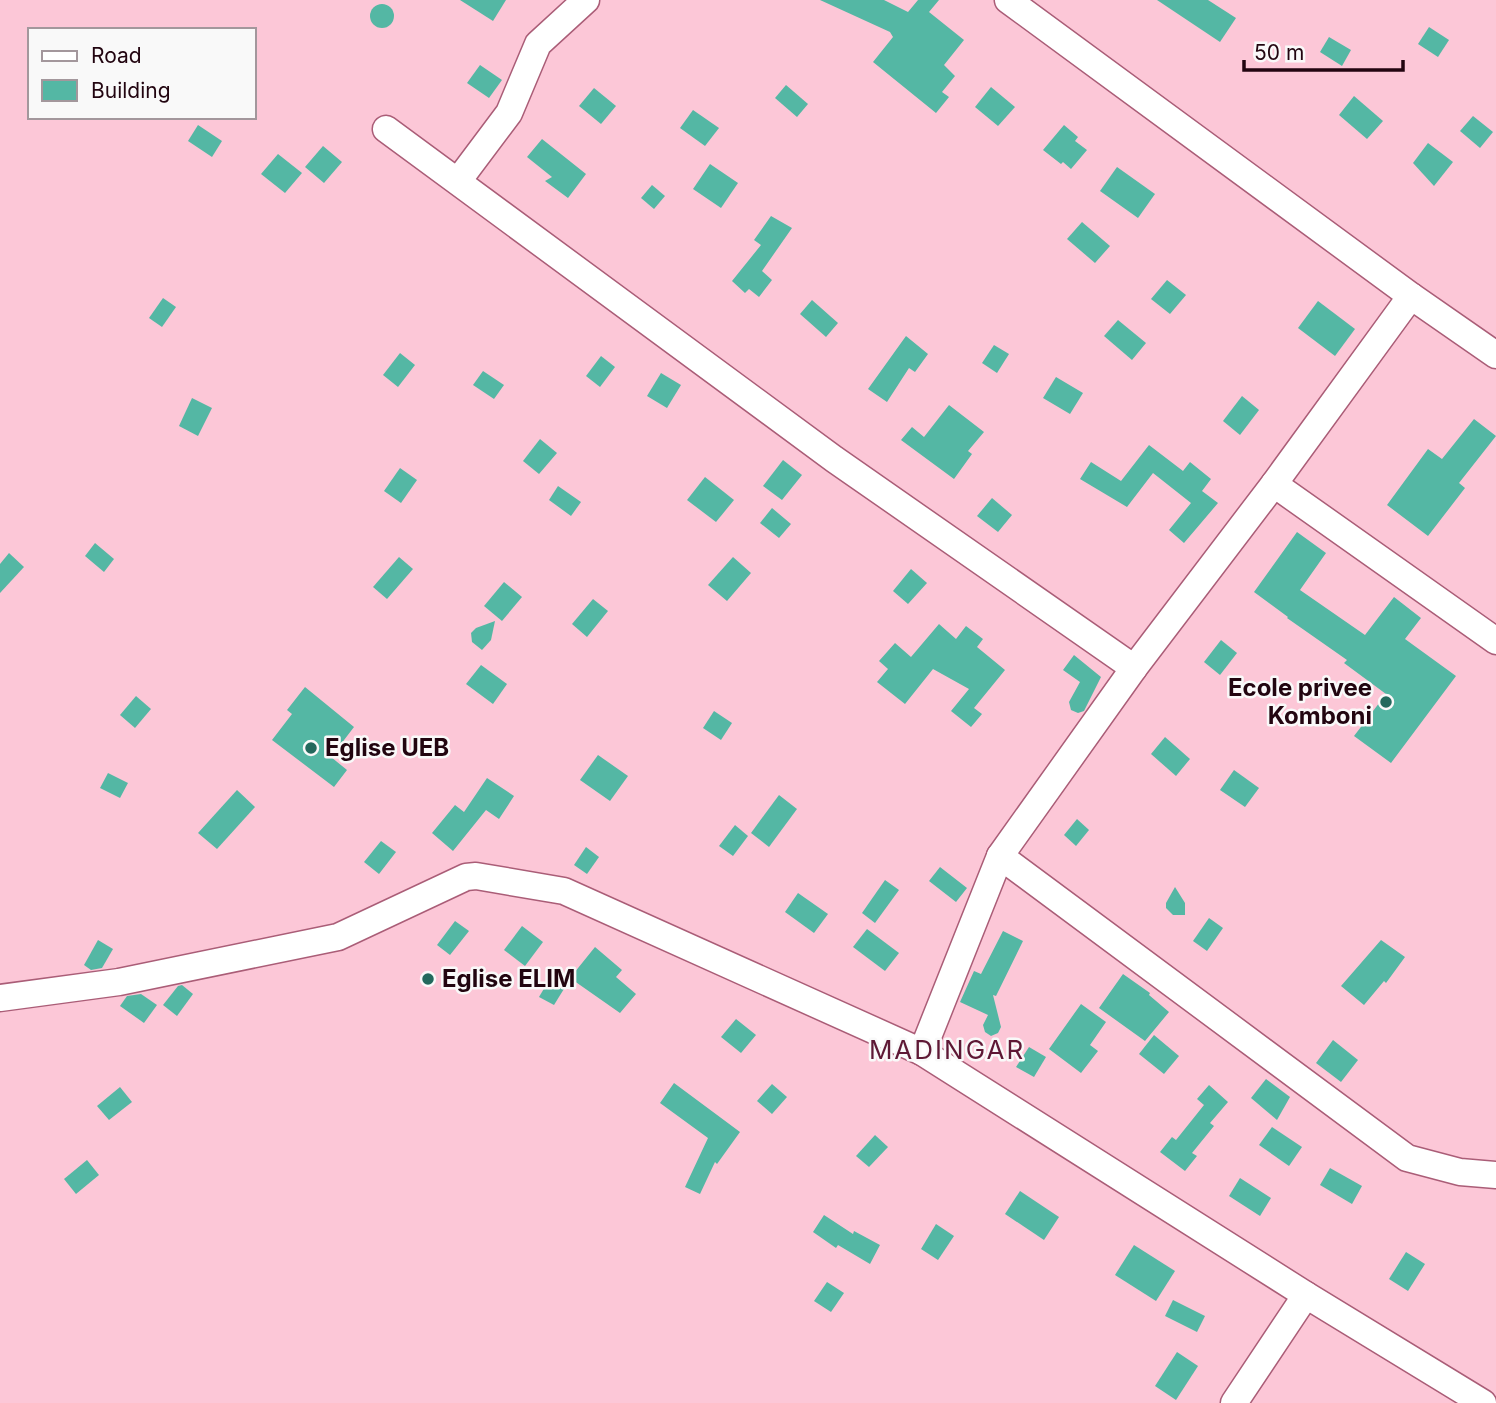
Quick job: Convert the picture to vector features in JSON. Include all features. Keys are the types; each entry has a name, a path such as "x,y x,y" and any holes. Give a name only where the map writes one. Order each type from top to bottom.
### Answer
{"street":[{"path":"458,181 509,113 538,44 586,0"},
{"path":"1008,0 1411,296 1496,355"},
{"path":"386,129 823,451 1134,668"},
{"path":"922,1052 1000,856 1134,668 1274,484 1411,296"},
{"path":"1274,484 1496,641"},
{"path":"1000,856 1406,1158 1460,1172 1496,1175"},
{"path":"0,998 119,982 338,937 466,877 476,876 564,891 922,1052 1306,1295 1483,1403"},
{"path":"1234,1403 1306,1295"}],"building":[{"path":"460,0 506,0 493,21"},
{"path":"820,0 884,0 908,12 918,0 939,0 929,12 964,40 944,65 955,76 942,92 949,97 936,113 873,62 893,37 890,32"},
{"path":"1157,0 1208,0 1236,18 1220,42"},
{"path":"382,4 393,11 394,16 387,27 382,28 371,21 370,16 377,5"},
{"path":"1429,27 1449,40 1438,57 1418,44"},
{"path":"1329,37 1351,50 1342,66 1320,52"},
{"path":"480,65 502,80 489,98 467,83"},
{"path":"786,85 808,104 797,117 775,98"},
{"path":"991,87 1015,107 998,126 975,107"},
{"path":"594,88 616,106 601,124 579,106"},
{"path":"1354,96 1383,121 1367,139 1339,115"},
{"path":"693,110 719,128 705,146 680,128"},
{"path":"1473,116 1493,132 1480,148 1460,131"},
{"path":"198,125 222,141 212,157 188,141"},
{"path":"1064,125 1078,137 1075,141 1087,150 1071,169 1043,150"},
{"path":"542,139 586,174 568,198 545,181 552,177 527,157"},
{"path":"1428,143 1453,162 1434,186 1413,163"},
{"path":"323,146 342,162 324,183 305,167"},
{"path":"278,154 302,173 285,193 261,174"},
{"path":"710,164 738,183 721,208 693,189"},
{"path":"1117,167 1155,194 1138,218 1100,191"},
{"path":"652,185 665,196 654,209 641,198"},
{"path":"771,216 792,228 762,271 772,280 759,297 749,289 745,293 732,281 761,245 754,240"},
{"path":"1082,222 1110,246 1095,263 1067,239"},
{"path":"1167,280 1186,295 1170,314 1151,299"},
{"path":"163,298 176,307 162,327 149,318"},
{"path":"812,300 838,323 826,337 800,314"},
{"path":"1318,301 1355,329 1335,356 1298,328"},
{"path":"1118,320 1146,343 1132,360 1104,336"},
{"path":"906,336 928,354 915,372 909,368 887,402 868,389"},
{"path":"994,345 1009,354 997,373 982,363"},
{"path":"400,353 415,365 398,387 383,375"},
{"path":"601,356 615,367 600,387 586,376"},
{"path":"483,371 504,385 494,399 473,385"},
{"path":"661,373 681,385 667,408 647,396"},
{"path":"1056,377 1083,393 1070,414 1043,398"},
{"path":"1242,396 1259,410 1240,435 1223,421"},
{"path":"192,398 212,408 198,436 179,426"},
{"path":"949,405 984,432 968,451 972,454 954,479 901,440 912,427 924,437"},
{"path":"1474,419 1496,436 1459,483 1465,488 1428,536 1387,505 1428,449 1442,459"},
{"path":"540,439 557,453 539,474 523,461"},
{"path":"1149,445 1183,471 1190,462 1211,479 1202,491 1218,503 1184,543 1169,530 1191,503 1153,473 1127,507 1080,479 1091,462 1121,481"},
{"path":"783,460 802,475 782,500 763,486"},
{"path":"400,468 417,480 401,503 384,491"},
{"path":"705,477 734,500 716,522 687,500"},
{"path":"558,486 581,502 571,516 549,500"},
{"path":"992,498 1012,515 998,532 977,516"},
{"path":"772,508 791,524 779,538 760,523"},
{"path":"1297,532 1326,553 1300,590 1365,635 1394,597 1421,618 1405,639 1456,676 1391,763 1354,736 1386,694 1344,663 1347,660 1254,592"},
{"path":"95,543 114,559 104,572 85,556"},
{"path":"9,553 24,567 0,593 0,564"},
{"path":"399,557 413,569 387,599 373,587"},
{"path":"733,557 751,573 727,601 708,585"},
{"path":"911,569 927,583 908,604 893,591"},
{"path":"504,582 522,597 502,621 484,606"},
{"path":"593,599 608,611 587,637 572,624"},
{"path":"495,621 491,640 482,650 472,642 471,633 476,628"},
{"path":"939,624 956,639 966,626 983,639 977,647 1005,670 974,708 982,714 971,727 951,711 969,689 933,669 905,704 877,682 888,669 879,661 895,643 911,657"},
{"path":"1221,640 1237,653 1220,675 1204,662"},
{"path":"1074,655 1101,677 1084,711 1078,713 1071,710 1069,702 1080,682 1063,670"},
{"path":"481,665 507,684 493,704 466,684"},
{"path":"305,687 354,727 331,757 347,770 334,787 272,740 292,714 287,710"},
{"path":"136,696 151,709 135,728 120,715"},
{"path":"714,711 732,723 721,740 703,728"},
{"path":"1165,737 1190,759 1176,776 1151,754"},
{"path":"598,755 628,776 610,801 580,780"},
{"path":"1234,770 1259,788 1245,807 1220,790"},
{"path":"108,773 128,783 120,798 100,788"},
{"path":"487,778 514,796 499,819 486,810 453,851 432,833 455,805 464,812"},
{"path":"237,790 255,807 217,849 198,833"},
{"path":"779,795 797,809 769,847 751,833"},
{"path":"1077,819 1089,830 1076,846 1064,835"},
{"path":"735,825 748,836 733,856 719,846"},
{"path":"381,841 396,852 379,874 364,862"},
{"path":"586,847 599,857 587,874 574,865"},
{"path":"940,867 967,888 956,902 929,881"},
{"path":"885,880 899,890 875,923 862,913"},
{"path":"1175,887 1185,903 1185,915 1173,915 1166,908"},
{"path":"798,893 828,914 814,933 785,912"},
{"path":"1209,918 1223,928 1207,951 1193,941"},
{"path":"455,921 469,931 450,955 437,945"},
{"path":"522,926 543,942 525,966 504,950"},
{"path":"867,929 899,953 885,971 853,947"},
{"path":"1003,931 1023,941 996,996 993,995 1001,1027 998,1033 991,1036 985,1032 983,1025 988,1015 960,1002 974,971 981,974"},
{"path":"98,940 113,949 102,968 91,970 84,965"},
{"path":"1381,940 1405,957 1386,983 1384,981 1364,1005 1341,986"},
{"path":"595,947 622,970 616,977 636,994 620,1013 570,978"},
{"path":"1123,974 1150,993 1149,995 1169,1012 1145,1041 1099,1008"},
{"path":"552,975 567,984 554,1005 539,997"},
{"path":"182,985 193,994 177,1016 163,1005 178,986"},
{"path":"141,994 157,1005 144,1023 120,1006 127,996"},
{"path":"1081,1004 1106,1022 1090,1045 1098,1051 1081,1073 1049,1049"},
{"path":"736,1019 756,1035 741,1053 721,1037"},
{"path":"1154,1035 1179,1056 1164,1074 1139,1054"},
{"path":"1333,1040 1358,1060 1341,1082 1316,1063"},
{"path":"1029,1047 1046,1057 1034,1077 1016,1067"},
{"path":"1266,1079 1290,1097 1277,1120 1251,1098"},
{"path":"674,1083 740,1132 717,1164 715,1162 700,1194 685,1187 708,1138 660,1103"},
{"path":"772,1084 787,1097 772,1114 757,1101"},
{"path":"1209,1085 1228,1102 1210,1123 1214,1126 1192,1153 1197,1156 1185,1171 1160,1152 1172,1137 1176,1140 1204,1105 1197,1099"},
{"path":"120,1087 132,1102 109,1120 97,1106"},
{"path":"1272,1127 1302,1147 1289,1166 1259,1145"},
{"path":"875,1135 888,1147 869,1167 856,1156"},
{"path":"87,1160 99,1175 76,1194 64,1179"},
{"path":"1330,1168 1362,1186 1352,1204 1320,1185"},
{"path":"1240,1178 1271,1198 1260,1216 1229,1196"},
{"path":"1020,1191 1059,1217 1044,1240 1005,1214"},
{"path":"824,1215 853,1234 854,1231 880,1245 870,1264 838,1245 836,1248 813,1232"},
{"path":"936,1224 954,1236 938,1260 921,1249"},
{"path":"1134,1245 1175,1271 1156,1301 1115,1275"},
{"path":"1406,1252 1425,1264 1408,1291 1389,1279"},
{"path":"827,1282 844,1293 831,1312 814,1301"},
{"path":"1173,1300 1205,1316 1197,1332 1165,1316"},
{"path":"1177,1352 1198,1366 1176,1400 1155,1386"}],"place":[{"name":"Ecole privee Komboni","path":"1386,702"},
{"name":"Eglise UEB","path":"311,748"},
{"name":"Eglise ELIM","path":"428,979"}],"district":[{"name":"MADINGAR","path":"947,1050"}]}
